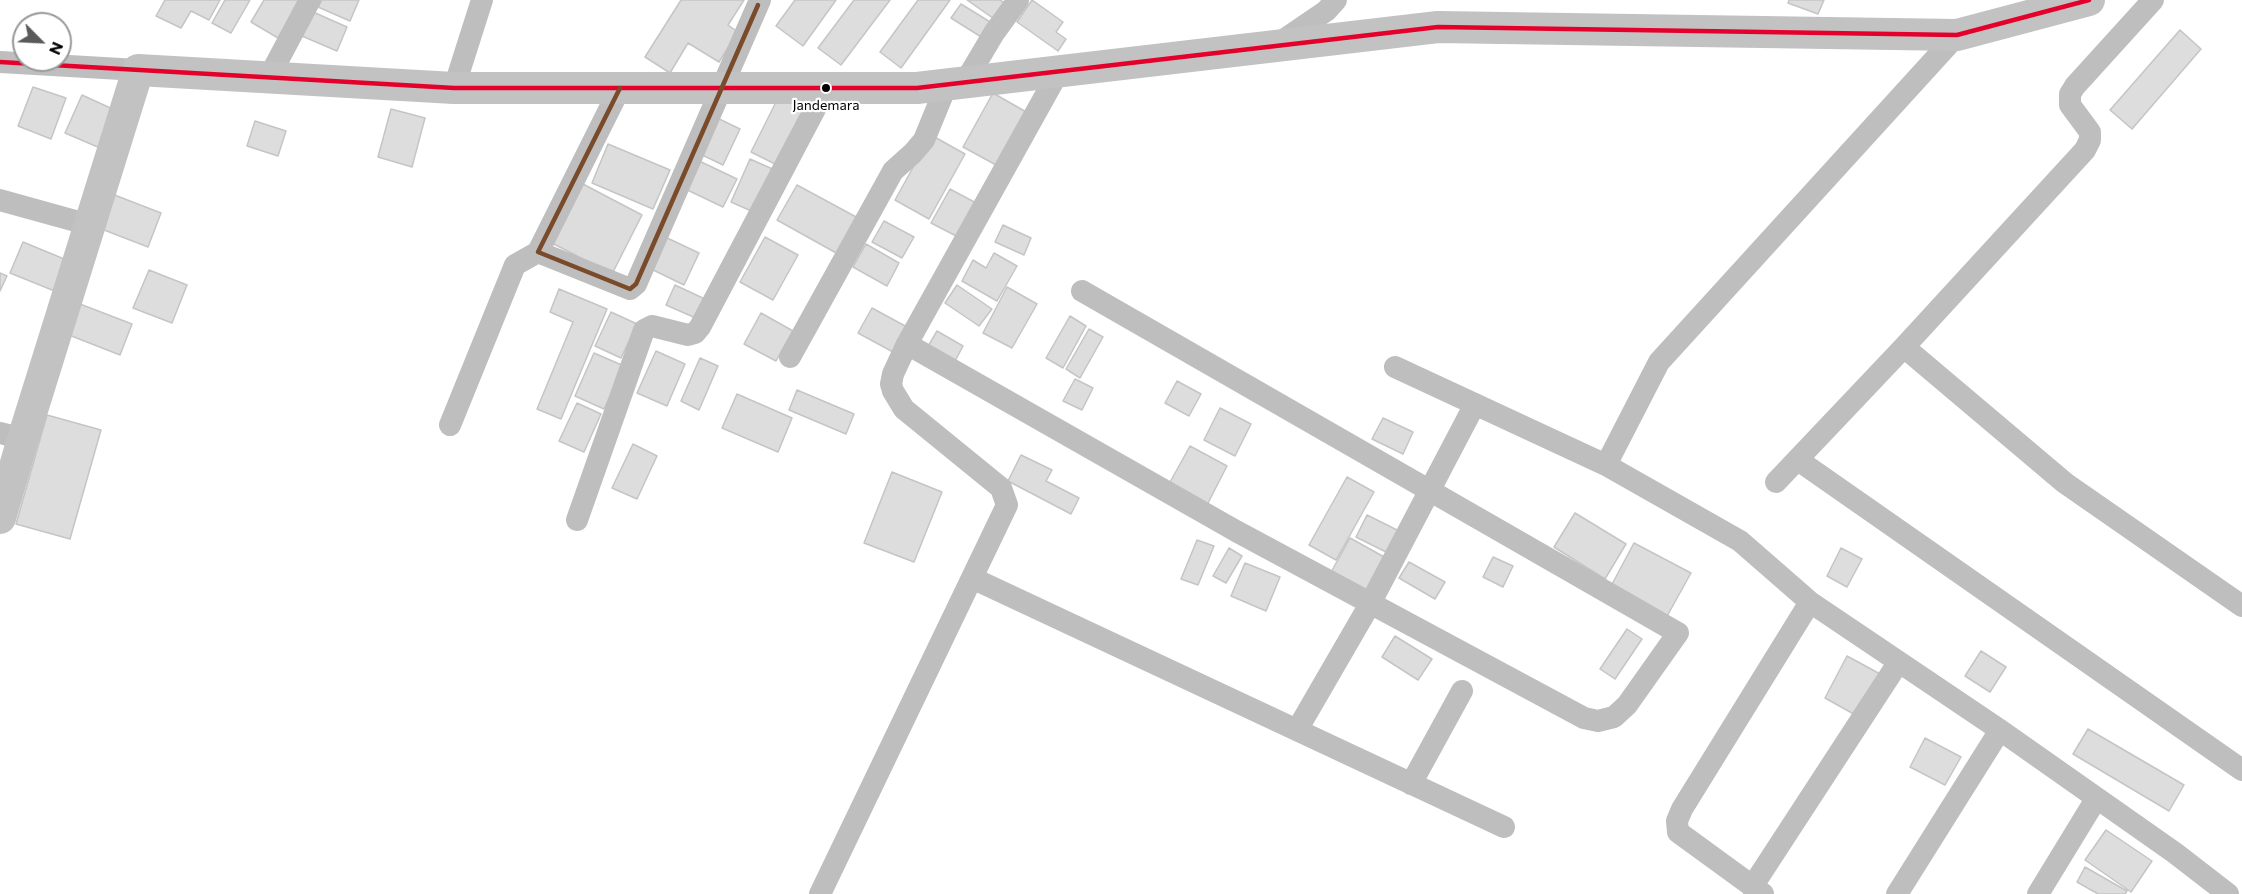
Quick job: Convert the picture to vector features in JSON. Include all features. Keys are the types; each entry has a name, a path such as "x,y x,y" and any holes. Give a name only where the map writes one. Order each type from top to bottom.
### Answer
{"street":[{"path":"269,78 310,0"},
{"path":"454,88 482,0"},
{"path":"538,252 626,288 633,288 760,0"},
{"path":"790,357 893,171 924,140 956,83 1018,0"},
{"path":"1275,46 1326,11 1336,0"},
{"path":"0,62 454,88 917,88 1438,27 1957,35 2089,0"},
{"path":"1776,482 2085,150 2090,140 2090,132 2070,105 2070,94 2153,0"},
{"path":"1606,465 1659,362 1957,35"},
{"path":"0,518 11,436 90,225 138,70"},
{"path":"820,894 1007,505 1000,488 904,409 893,391 891,384 893,375 1059,71"},
{"path":"450,425 515,265 538,252 620,88"},
{"path":"577,520 644,330 652,326 688,336 700,327 826,88"},
{"path":"0,200 90,225"},
{"path":"908,344 1236,531 1584,718 1598,721 1614,717 1627,705 1678,633 1082,291"},
{"path":"1904,347 2065,483 2242,606"},
{"path":"1395,367 1606,465 1740,541 1810,602 2000,730 2096,800 2175,853 2228,894"},
{"path":"1297,730 1370,603 1475,404"},
{"path":"1798,459 2242,770"},
{"path":"972,578 1504,828"},
{"path":"1810,602 1682,809 1677,821 1678,832 1757,890 1898,663"},
{"path":"1411,784 1462,691"},
{"path":"1897,894 2000,730"},
{"path":"2038,894 2096,800"}],"building":[{"path":"165,0 220,0 209,20 191,11 181,28 156,16"},
{"path":"225,0 250,0 231,33 212,23"},
{"path":"264,0 300,0 278,38 251,22"},
{"path":"322,0 359,0 350,21 318,7"},
{"path":"681,0 744,0 728,25 738,32 719,62 688,43 670,73 645,57"},
{"path":"795,0 836,0 803,46 776,26"},
{"path":"854,0 890,0 841,65 818,48"},
{"path":"918,0 950,0 901,68 880,52"},
{"path":"967,0 1000,0 1008,5 997,21"},
{"path":"1032,0 1063,22 1056,32 1066,39 1058,51 1017,22"},
{"path":"1789,0 1824,0 1818,14 1788,3"},
{"path":"961,4 995,25 986,40 951,18"},
{"path":"313,12 347,27 337,51 302,36"},
{"path":"2180,30 2201,49 2132,129 2110,110"},
{"path":"33,87 66,98 51,139 18,126"},
{"path":"993,93 1028,113 998,166 963,147"},
{"path":"82,95 117,111 100,148 65,133"},
{"path":"779,96 811,111 783,168 751,152"},
{"path":"391,109 425,118 412,167 378,157"},
{"path":"713,116 740,129 723,165 696,152"},
{"path":"255,121 286,131 278,156 247,146"},
{"path":"931,135 965,154 929,219 895,200"},
{"path":"608,144 670,170 653,209 592,183"},
{"path":"695,159 737,179 723,207 681,187"},
{"path":"750,159 777,171 758,214 731,202"},
{"path":"581,183 642,215 612,274 550,242"},
{"path":"797,185 858,218 838,254 777,220"},
{"path":"950,189 978,204 960,238 931,223"},
{"path":"112,194 161,213 148,247 99,228"},
{"path":"884,221 914,237 902,258 872,242"},
{"path":"1003,225 1031,238 1024,255 995,242"},
{"path":"663,236 699,253 684,285 647,267"},
{"path":"765,237 798,255 773,300 740,282"},
{"path":"23,242 69,261 57,292 10,273"},
{"path":"866,244 899,263 887,286 853,267"},
{"path":"994,253 1017,266 997,301 962,281 973,260 986,268"},
{"path":"149,270 187,285 172,323 133,308"},
{"path":"0,273 7,276 0,291"},
{"path":"675,285 707,300 698,319 666,305"},
{"path":"957,285 992,309 979,326 945,303"},
{"path":"1007,287 1037,304 1012,348 983,333"},
{"path":"559,289 607,309 561,419 537,409 573,322 550,312"},
{"path":"80,304 132,324 120,355 69,335"},
{"path":"872,308 907,327 893,352 858,333"},
{"path":"611,312 637,324 621,358 595,346"},
{"path":"761,313 793,331 776,361 744,344"},
{"path":"1070,316 1086,326 1063,368 1046,358"},
{"path":"1089,329 1103,337 1080,378 1066,369"},
{"path":"937,331 963,346 953,365 926,350"},
{"path":"656,351 685,364 667,406 637,393"},
{"path":"594,353 624,366 604,409 575,396"},
{"path":"700,358 718,366 699,410 681,401"},
{"path":"1075,379 1093,388 1082,410 1063,401"},
{"path":"1177,381 1201,394 1189,416 1165,403"},
{"path":"797,390 854,414 846,434 789,410"},
{"path":"737,394 792,418 778,452 722,428"},
{"path":"577,403 601,414 584,452 559,441"},
{"path":"1220,408 1251,424 1235,456 1204,440"},
{"path":"47,415 101,430 70,539 16,524"},
{"path":"1383,418 1413,432 1403,454 1372,439"},
{"path":"633,444 657,456 637,499 612,488"},
{"path":"1190,446 1227,466 1207,505 1169,484"},
{"path":"1021,455 1052,470 1046,481 1079,498 1071,514 1008,481"},
{"path":"892,472 942,492 914,562 864,543"},
{"path":"1347,477 1374,492 1336,560 1309,545"},
{"path":"1575,513 1626,544 1605,579 1554,547"},
{"path":"1367,515 1401,532 1390,554 1356,537"},
{"path":"1350,538 1386,558 1366,594 1330,574"},
{"path":"1197,540 1214,546 1198,585 1181,579"},
{"path":"1634,543 1691,573 1666,618 1610,588"},
{"path":"1229,548 1242,556 1226,583 1213,576"},
{"path":"1841,548 1862,559 1847,587 1827,576"},
{"path":"1493,557 1513,566 1503,587 1483,577"},
{"path":"1409,562 1445,582 1435,599 1399,578"},
{"path":"1245,563 1280,577 1266,611 1231,596"},
{"path":"1627,629 1642,639 1615,679 1600,669"},
{"path":"1395,636 1432,659 1418,680 1382,657"},
{"path":"1981,651 2006,667 1990,692 1965,676"},
{"path":"1847,656 1882,675 1859,717 1825,698"},
{"path":"2088,729 2184,785 2169,811 2073,754"},
{"path":"1925,738 1961,757 1945,785 1910,767"},
{"path":"2106,830 2152,861 2131,892 2085,860"},
{"path":"2085,867 2127,891 2125,894 2098,894 2077,882"}],"transit line":[{"path":"0,62 454,88 917,88 1438,27 1957,35 2089,0"},
{"path":"620,88 538,252 630,289 636,284 758,5"}],"place":[{"name":"Jandemara","path":"826,88"}]}
